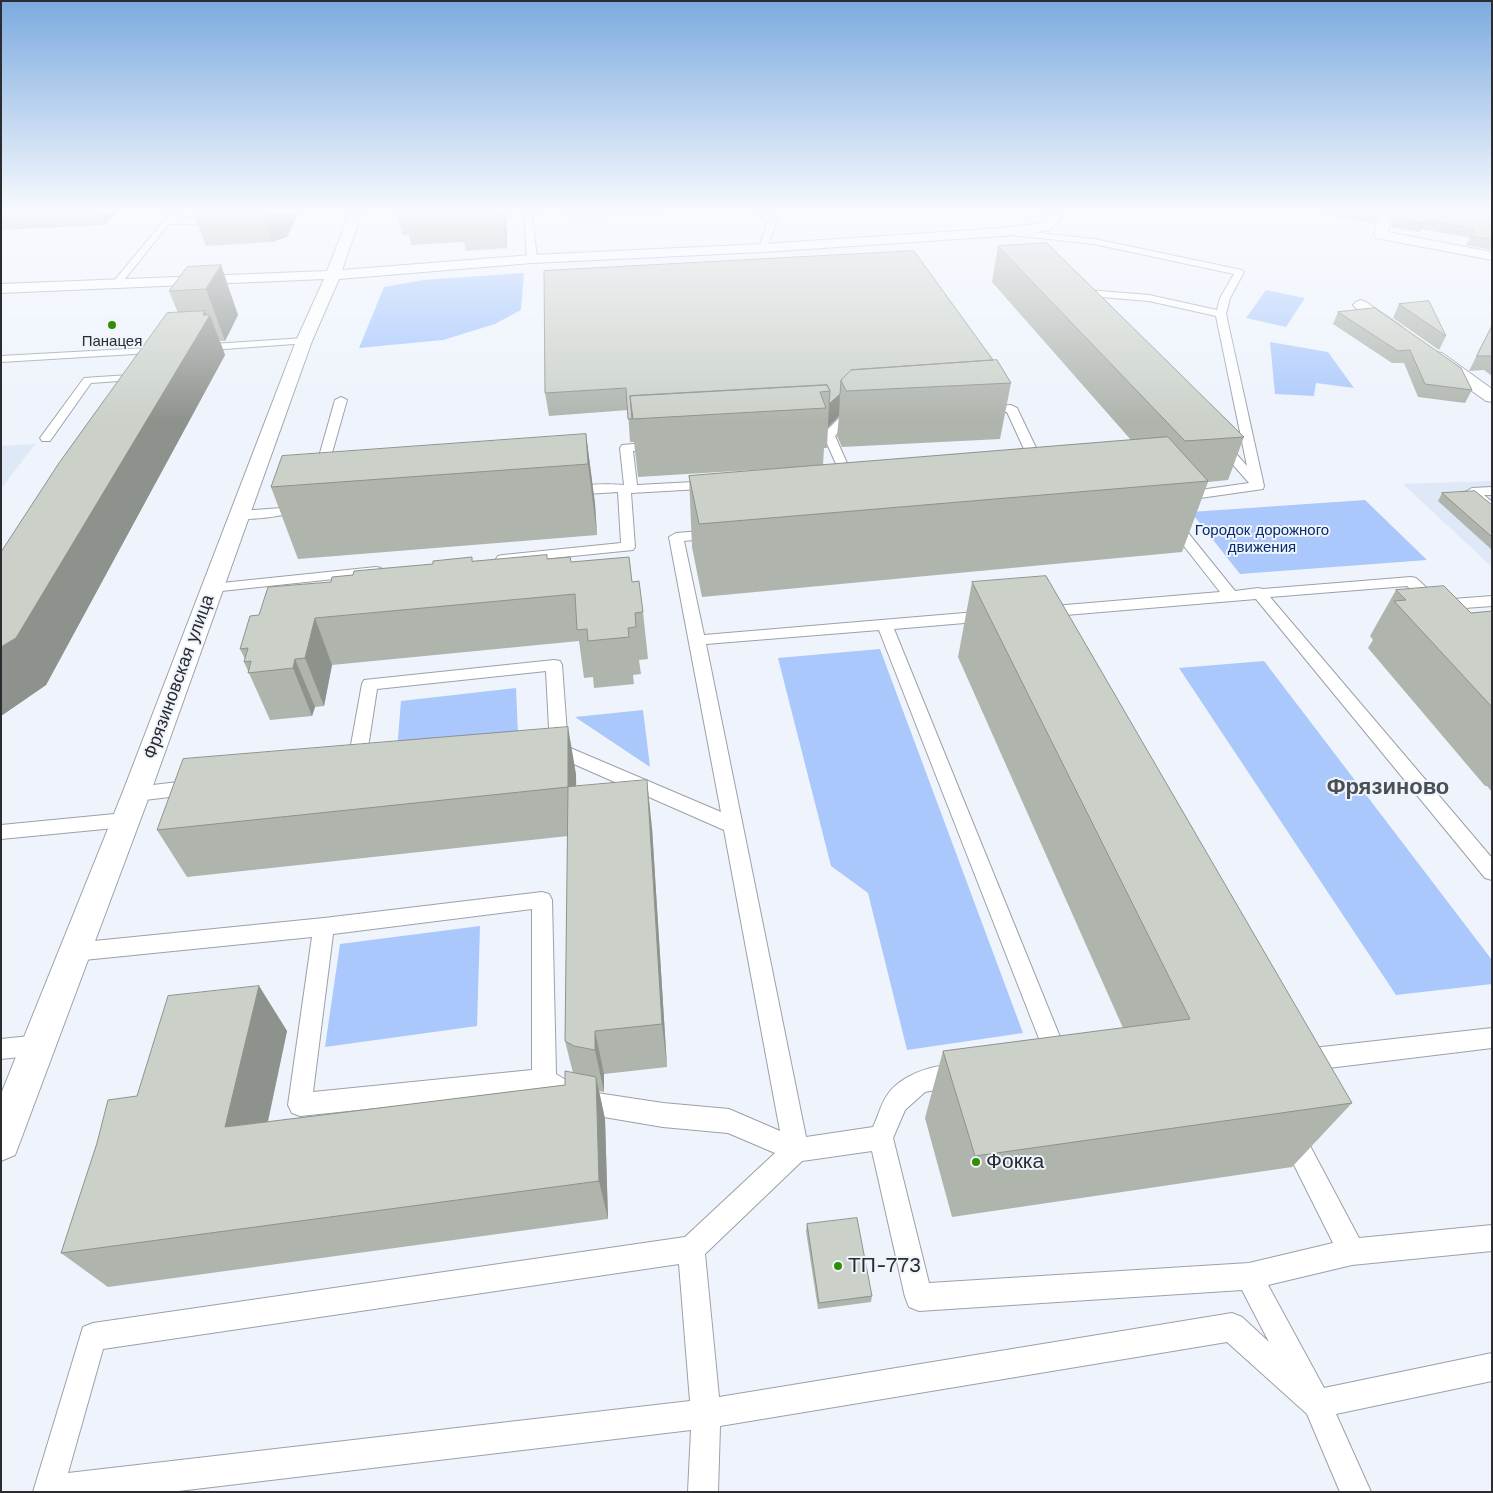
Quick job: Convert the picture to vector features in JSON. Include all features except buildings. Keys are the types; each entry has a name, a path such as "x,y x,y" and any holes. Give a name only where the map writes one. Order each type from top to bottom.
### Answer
{"street":[{"path":"1,289 145,282"},
{"name":"Фрязиновская улица","path":"1,1142 136,794 304,341 330,282"},
{"path":"1361,305 1410,339"},
{"path":"1426,351 1492,397"}],"lane":[{"path":"1234,282 1225,298 1221,314 1258,486"},
{"path":"1101,308 1083,292 1149,298 1221,314"},
{"path":"1,359 304,341"},
{"path":"119,394 146,351"},
{"path":"46,438 88,380 129,378"},
{"path":"317,485 341,400"},
{"path":"971,411 1011,408 1032,452 1005,456"},
{"path":"810,436 829,435 842,421 872,419"},
{"path":"1212,434 1258,486"},
{"path":"829,435 848,469 830,475"},
{"path":"489,560 628,547 626,448 674,445"},
{"path":"555,492 727,484"},
{"path":"1230,595 1163,503 1258,486"},
{"path":"1492,491 1472,492 1492,509"},
{"path":"240,515 282,512 312,504"},
{"path":"725,534 676,537 698,640 732,825 796,1150"},
{"path":"212,588 389,570"},
{"path":"1031,612 1411,581 1450,619"},
{"path":"1258,592 1492,872"},
{"path":"1436,605 1492,601"},
{"path":"698,640 1002,615"},
{"path":"884,624 1058,1059 1040,1062"},
{"path":"355,771 370,684 554,665 558,750"},
{"path":"539,752 558,750 732,825"},
{"path":"336,773 374,769"},
{"path":"136,794 210,785"},
{"path":"1,832 125,820"},
{"path":"74,952 324,927 542,900 544,1080"},
{"path":"324,927 300,1105 544,1080 580,1102 663,1115 729,1121 796,1150 881,1138"},
{"path":"1285,1063 1492,1038"},
{"path":"1,1049 39,1045"},
{"path":"975,1073 919,1082 896,1102 881,1138 919,1297 1250,1276 1352,1252 1492,1238"},
{"path":"1283,1119 1352,1252"},
{"path":"796,1150 691,1249 93,1337 48,1491 706,1414 1232,1327 1317,1404"},
{"path":"691,1249 706,1414 703,1492"},
{"path":"1250,1276 1317,1404 1356,1492"},
{"path":"1317,1404 1492,1368"}],"shaded area":[{"path":"414,282 523,282 521,310 495,324 443,340 359,348 384,287"},
{"path":"35,444 1,489 1,446"},
{"path":"1492,481 1492,567 1403,484"}],"green space":[{"path":"1266,290 1305,298 1286,327 1246,318"},
{"path":"1270,342 1328,352 1354,388 1316,383 1314,396 1275,394"},
{"name":"Городок дорожного движения","path":"1365,500 1427,560 1240,574 1191,512"},
{"path":"880,649 1023,1033 907,1050 868,893 831,866 778,658"},
{"path":"1264,661 1492,960 1492,984 1396,995 1179,668"},
{"path":"516,688 518,735 397,750 401,701"},
{"path":"643,710 650,767 575,717"},
{"path":"480,926 477,1026 325,1047 340,944"}],"place":[{"name":"Панацея","path":"112,325"},
{"name":"Фокка","path":"976,1162"},
{"name":"ТП-773","path":"838,1266"}],"district":[{"name":"Фрязиново","path":"1388,788"}]}
